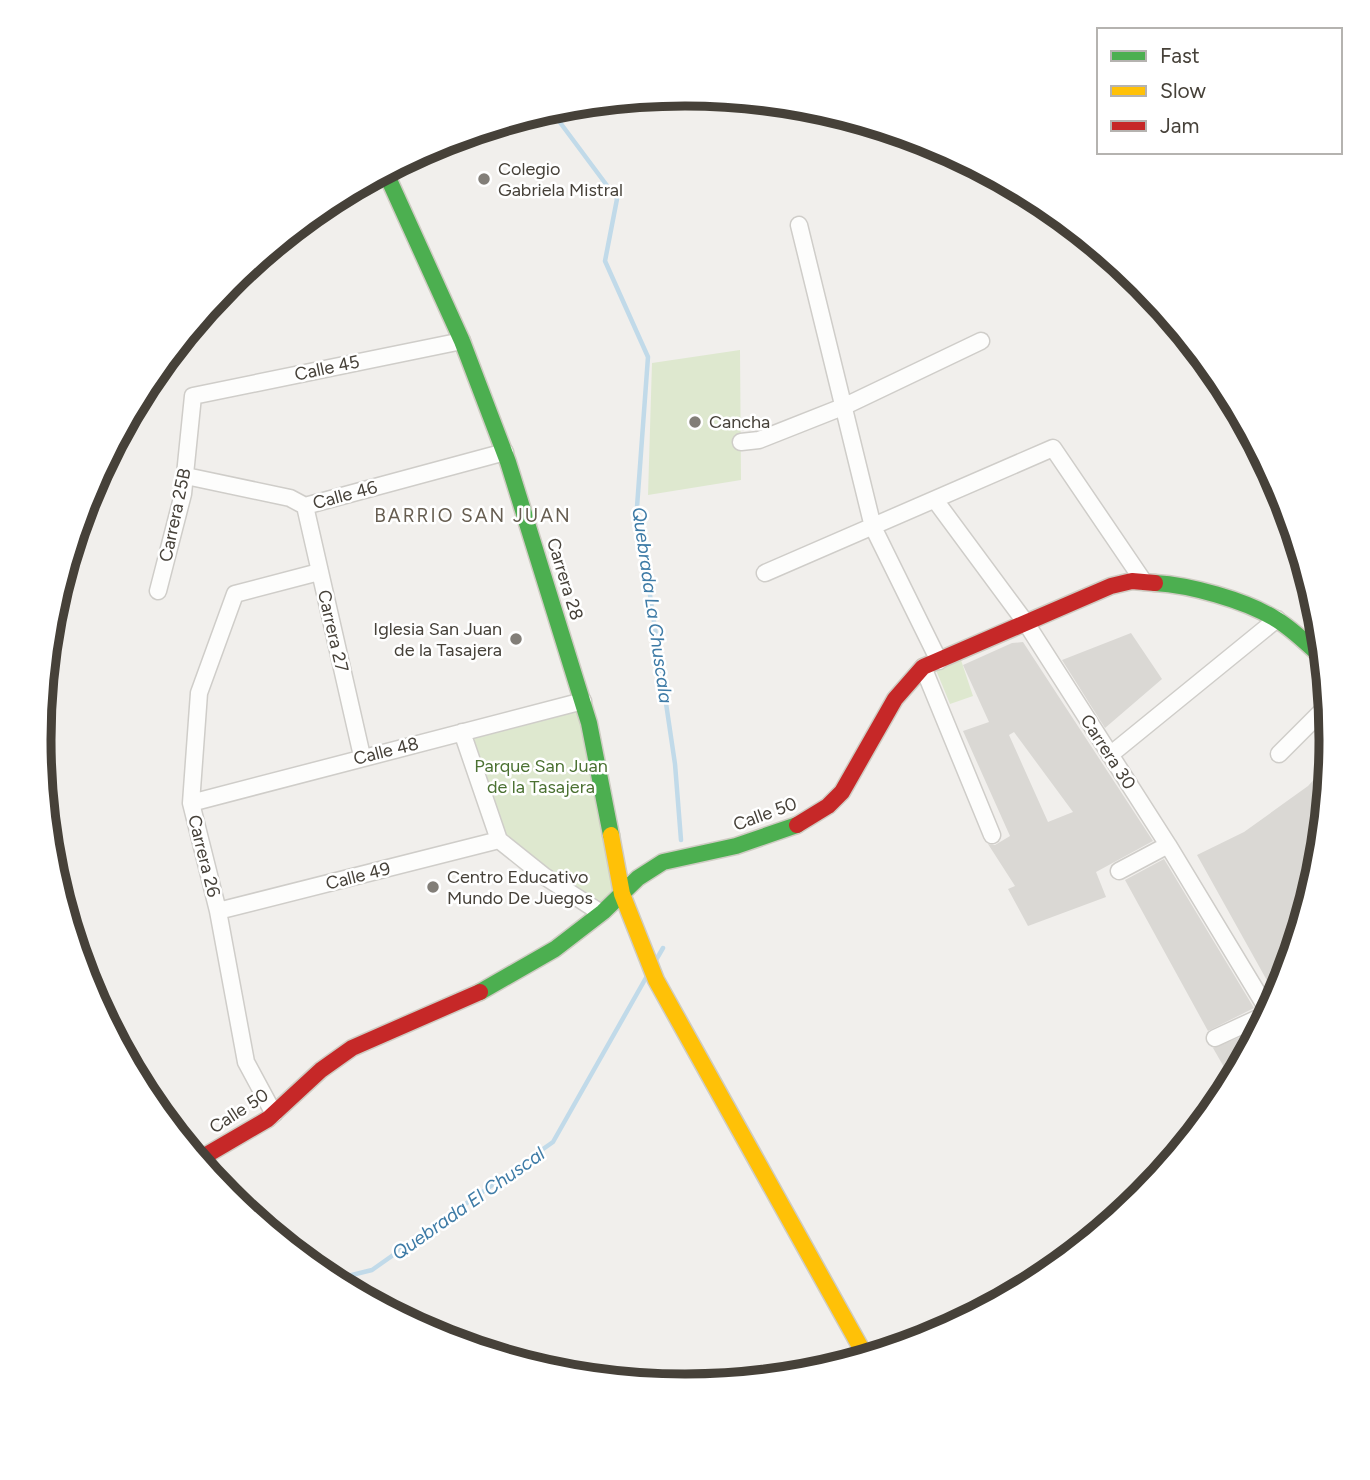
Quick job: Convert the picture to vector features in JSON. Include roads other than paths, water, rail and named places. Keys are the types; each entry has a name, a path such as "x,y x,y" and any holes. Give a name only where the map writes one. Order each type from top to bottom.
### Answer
{"street":[{"name":"Carrera 28","path":"389,179 462,341 505,452 583,701 622,894 633,916 656,980 862,1349"},
{"path":"799,225 873,527 939,661"},
{"name":"Calle 45","path":"193,396 462,341"},
{"path":"741,442 759,440 845,406 981,341"},
{"name":"Carrera 25B","path":"158,591 186,476 193,396"},
{"path":"765,573 1053,448 1144,582"},
{"name":"Calle 46","path":"186,476 290,498 305,506 505,452"},
{"name":"Carrera 30","path":"935,500 1027,623 1168,845 1262,1002"},
{"name":"Carrera 27","path":"305,506 362,757"},
{"name":"Carrera 26","path":"274,1114 246,1062 218,911 191,803 199,693 235,594 318,572"},
{"name":"Calle 50","path":"206,1155 274,1114 324,1066 352,1048 483,993 540,960 601,914 634,879 665,861 702,855 773,834 813,817 830,804 849,780 892,705 913,675 923,667 1111,586 1144,582 1183,587 1256,608 1278,619 1313,649"},
{"path":"1110,755 1278,619"},
{"path":"923,667 992,835"},
{"name":"Calle 48","path":"191,803 583,701"},
{"path":"1279,754 1318,715"},
{"path":"462,732 499,840 544,877 601,914"},
{"name":"Calle 49","path":"218,911 499,840"},
{"path":"1119,871 1168,845"},
{"path":"1215,1038 1255,1020"}],"waterway":[{"name":"Quebrada La Chuscala","path":"557,119 617,199 605,261 648,357 637,507 675,764 681,840"},
{"name":"Quebrada El Chuscal","path":"656,960 663,948"},
{"name":"Quebrada El Chuscal","path":"347,1276 372,1270 553,1142 647,976"}],"place":[{"name":"Colegio Gabriela Mistral","path":"484,179"},
{"name":"Cancha","path":"695,422"},
{"name":"Iglesia San Juan de la Tasajera","path":"516,639"},
{"name":"Centro Educativo Mundo De Juegos","path":"433,887"}],"district":[{"name":"BARRIO SAN JUAN","path":"473,515"}],"park label":[{"name":"Parque San Juan de la Tasajera","path":"541,776"}]}
